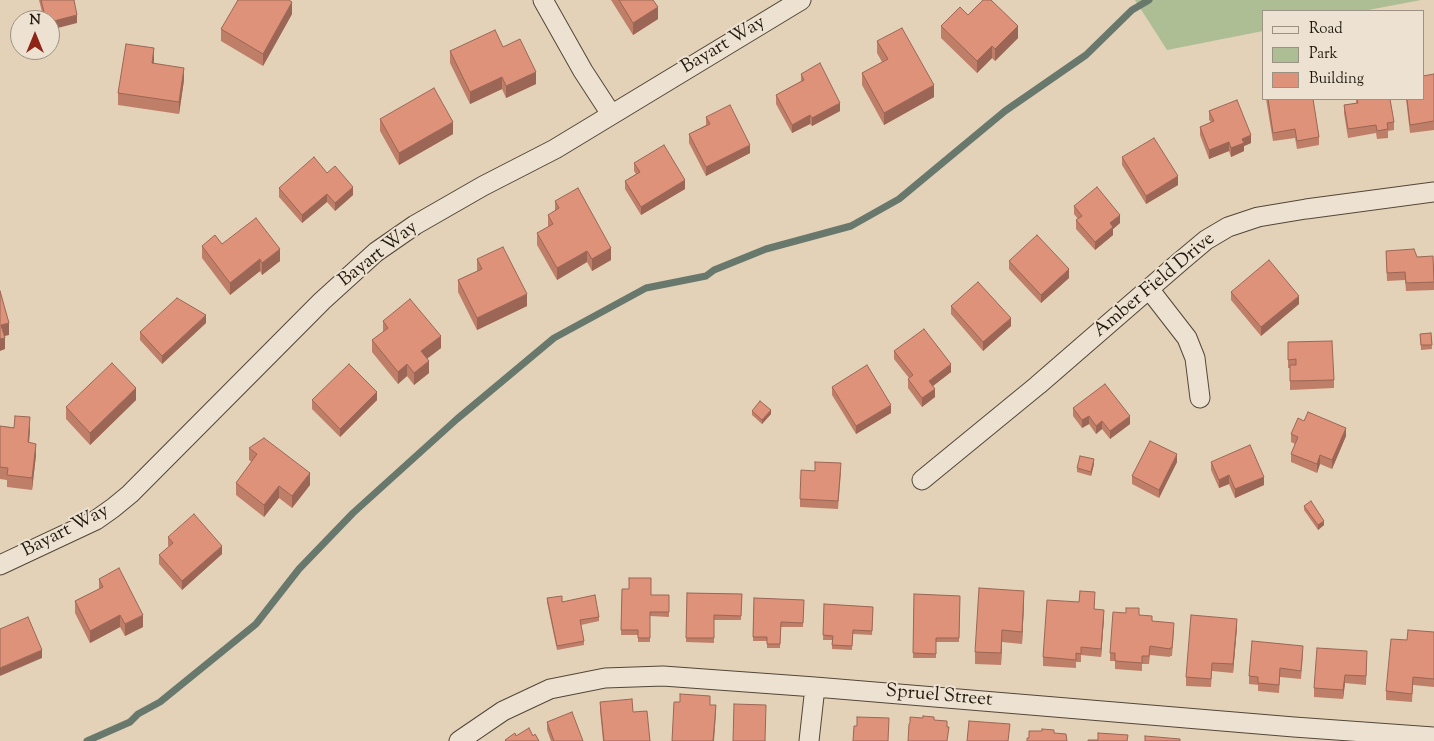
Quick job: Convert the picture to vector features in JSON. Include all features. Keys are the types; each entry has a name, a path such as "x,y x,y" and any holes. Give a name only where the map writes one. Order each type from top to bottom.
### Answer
{"street":[{"path":"543,0 583,71 612,114"},
{"name":"Bayart Way","path":"0,565 96,520 130,494 322,301 376,252 415,225 482,186 555,149 801,0"},
{"name":"Amber Field Drive","path":"922,480 1038,385 1206,240 1228,227 1258,217 1434,192"},
{"path":"1149,289 1187,338 1195,358 1200,398"},
{"name":"Spruel Street","path":"459,741 503,711 550,689 605,678 663,676 815,687 1293,734 1434,737"},
{"path":"809,741 815,687"}],"green space":[{"path":"1135,0 1421,0 1368,10 1262,10 1262,31 1167,50"}],"building":[{"path":"41,0 74,0 77,15 60,19 60,10 44,10"},
{"path":"238,0 289,0 292,2 263,54 221,29"},
{"path":"619,0 653,0 658,7 633,23"},
{"path":"983,0 991,0 1018,26 995,49 992,46 977,61 941,26 960,7 968,15"},
{"path":"902,28 934,85 884,113 862,73 888,59 877,41"},
{"path":"495,30 503,47 520,39 536,72 506,86 502,77 470,92 450,51"},
{"path":"126,44 154,48 152,63 184,68 179,102 118,93"},
{"path":"820,63 840,103 812,118 810,115 792,125 776,95 804,80 801,74"},
{"path":"1434,74 1434,121 1410,125 1407,100 1424,100 1424,76"},
{"path":"434,88 453,122 399,153 380,119"},
{"path":"1237,100 1251,135 1242,139 1244,143 1231,148 1229,142 1209,150 1200,127 1214,121 1209,111"},
{"path":"1268,100 1313,100 1319,137 1297,141 1295,129 1273,133"},
{"path":"1357,100 1390,100 1394,122 1387,123 1388,129 1377,131 1376,125 1348,129 1344,105 1358,103"},
{"path":"730,105 750,145 706,167 689,134 710,124 706,117"},
{"path":"1154,138 1178,176 1146,196 1122,157"},
{"path":"664,145 685,180 641,207 625,181 640,172 634,163"},
{"path":"314,157 327,173 335,166 353,187 335,203 327,194 302,215 279,188"},
{"path":"1097,187 1120,215 1110,223 1113,227 1095,242 1076,220 1082,216 1074,206"},
{"path":"578,188 611,248 592,259 587,251 557,268 537,233 553,224 548,215 559,208 555,201"},
{"path":"256,218 280,249 262,263 260,259 230,283 202,246 215,235 222,244"},
{"path":"1037,235 1069,269 1041,295 1009,261"},
{"path":"503,247 527,294 477,318 458,280 482,269 477,259"},
{"path":"1414,249 1417,257 1433,256 1434,282 1406,283 1405,272 1387,273 1386,251"},
{"path":"1269,260 1299,296 1261,327 1231,292"},
{"path":"978,282 1011,318 983,342 951,306"},
{"path":"0,291 9,323 1,325 5,338 0,339"},
{"path":"177,298 206,315 162,356 140,332"},
{"path":"410,299 441,336 421,351 429,361 414,373 407,364 398,372 372,340 388,328 383,321"},
{"path":"924,329 951,364 929,381 935,389 922,398 908,379 913,375 894,351"},
{"path":"1431,333 1432,345 1421,345 1420,334"},
{"path":"1332,341 1334,380 1290,381 1290,365 1296,365 1296,359 1288,360 1288,342"},
{"path":"112,363 136,388 90,433 66,407"},
{"path":"349,364 377,392 340,429 312,400"},
{"path":"867,365 891,405 856,426 832,387"},
{"path":"1105,384 1130,416 1110,431 1102,421 1096,426 1089,416 1082,420 1073,408"},
{"path":"760,401 771,410 762,420 752,411"},
{"path":"1308,412 1346,428 1332,460 1320,455 1317,464 1291,454 1298,437 1291,434 1298,418 1304,421"},
{"path":"15,416 30,417 28,442 36,444 32,478 7,475 8,468 0,467 0,426 14,428"},
{"path":"264,438 310,473 292,496 279,486 264,505 236,483 257,454 249,448"},
{"path":"1150,441 1177,454 1159,490 1132,476"},
{"path":"1250,445 1264,477 1235,489 1229,475 1219,480 1211,462"},
{"path":"1080,456 1094,459 1091,472 1077,468"},
{"path":"815,462 841,463 838,501 800,499 801,470 815,471"},
{"path":"1311,501 1324,521 1318,525 1304,506"},
{"path":"194,514 222,546 182,581 159,555 173,543 168,537"},
{"path":"119,568 143,615 125,624 120,615 90,631 75,601 103,587 99,579"},
{"path":"629,578 651,578 651,595 669,595 669,612 650,612 650,638 638,638 638,630 621,630 622,589 629,589"},
{"path":"979,588 1024,591 1022,632 1002,630 1001,653 975,652"},
{"path":"1080,591 1095,592 1094,609 1104,610 1101,649 1081,647 1081,654 1076,653 1076,660 1043,657 1047,600 1079,602"},
{"path":"687,593 742,594 741,616 714,615 714,638 686,638"},
{"path":"914,594 960,596 959,638 936,638 936,654 913,653"},
{"path":"595,595 599,617 580,620 584,641 557,646 547,598 562,596 562,602"},
{"path":"754,598 804,600 803,623 781,622 780,644 767,644 767,637 753,637"},
{"path":"824,604 873,607 872,631 853,630 852,646 832,645 833,636 823,635"},
{"path":"1126,608 1139,608 1139,615 1152,616 1152,621 1174,623 1172,648 1150,646 1149,656 1142,656 1142,663 1115,661 1115,653 1110,653 1113,612 1126,613"},
{"path":"1191,615 1237,619 1233,664 1212,663 1211,679 1186,677"},
{"path":"28,617 42,650 0,668 0,629"},
{"path":"1408,630 1434,632 1434,679 1413,677 1412,694 1386,691 1391,639 1407,640"},
{"path":"1252,641 1303,646 1301,671 1280,668 1279,685 1258,683 1258,677 1249,676"},
{"path":"1317,648 1367,651 1366,676 1345,675 1343,690 1314,688"},
{"path":"680,694 710,696 710,705 716,705 713,741 672,741 674,702 680,702"},
{"path":"632,699 633,712 647,711 650,741 604,741 600,702"},
{"path":"734,704 766,705 765,741 733,741"},
{"path":"572,712 583,741 554,741 547,722"},
{"path":"923,716 934,717 934,720 947,721 947,727 949,727 947,741 908,741 910,717 923,718"},
{"path":"857,717 889,718 888,741 853,741"},
{"path":"969,721 1010,724 1008,741 967,741"},
{"path":"529,728 533,736 535,734 539,741 505,740 515,733 516,736"},
{"path":"1042,729 1066,734 1067,741 1027,741 1029,731 1042,731"},
{"path":"1098,733 1128,735 1127,741 1088,741 1098,740"},
{"path":"1145,736 1180,739 1180,741 1145,741"}],"waterway":[{"path":"87,741 130,722 138,714 160,702 256,624 299,569 353,513 457,419 554,338 646,288 706,276 714,270 766,249 851,226 899,199 1005,111 1086,55 1132,10 1149,0"}]}
